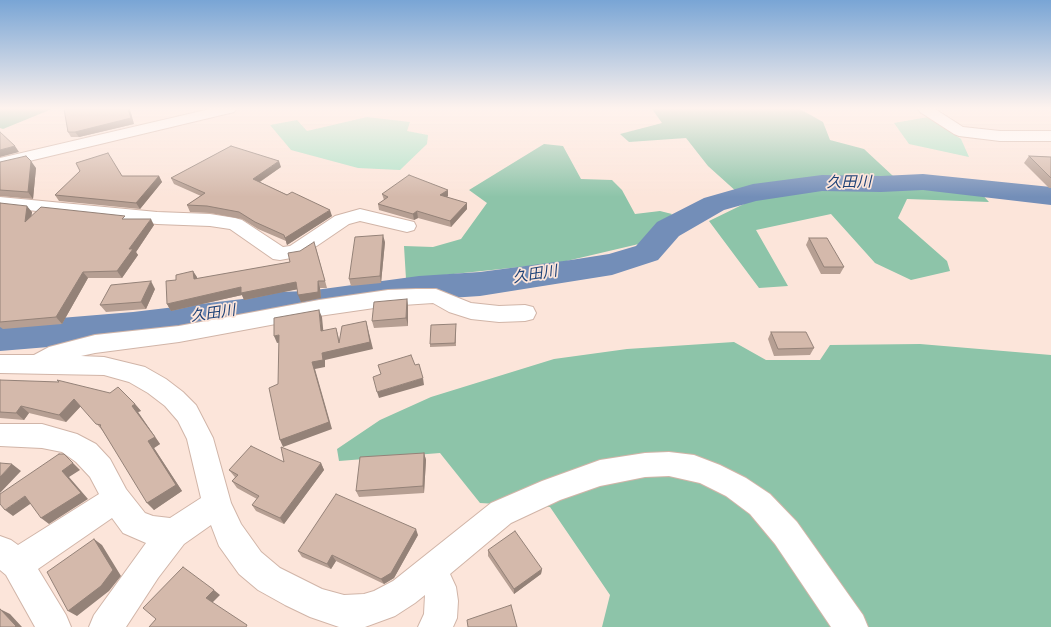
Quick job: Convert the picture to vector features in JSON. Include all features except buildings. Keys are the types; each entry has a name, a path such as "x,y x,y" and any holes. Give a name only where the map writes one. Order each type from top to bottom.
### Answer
{"street":[{"path":"0,163 105,138"},
{"path":"0,202 157,218 210,220 236,224 280,254 295,252 342,220 360,215 407,226"},
{"path":"36,365 57,353 95,344 172,336 319,308 388,298 436,296 457,307 471,311 499,314 525,313"},
{"path":"0,364 104,366 136,374 157,386 174,399 187,412 200,438 217,504 230,535 250,563 269,579 322,606 344,612 364,611 383,604 404,592 429,573 501,513 552,490 600,473 645,465 669,464 694,468 710,474 736,487 760,504 790,539 851,627"},
{"path":"0,434 42,436 68,442 86,453 100,468 116,499 134,523 153,531 173,533"},
{"path":"54,627 9,558 116,499"},
{"path":"106,627 147,566 173,533 217,504"},
{"path":"429,573 440,587 442,601 440,618 435,627"}],"green space":[{"path":"281,138 428,138 427,144 400,170 358,168 291,150"},
{"path":"625,138 682,138 629,142"},
{"path":"686,138 829,138 830,140 864,149 907,189 978,190 989,202 907,199 898,218 947,261 950,271 911,280 875,263 831,214 756,230 788,286 759,288 709,221 748,202 708,166"},
{"path":"905,138 960,138 969,157 909,144"},
{"path":"544,144 563,146 581,179 612,180 622,190 635,214 660,211 672,214 643,243 558,263 406,279 404,246 433,247 461,239 487,203 469,190"},
{"path":"734,342 766,360 820,360 830,345 920,344 1051,355 1051,627 602,627 610,595 550,507 480,503 440,453 339,461 337,449 380,420 431,397 554,359 627,349"}],"waterway":[{"name":"久田川","path":"0,337 133,326 251,311 278,305 308,303 419,288 480,284 612,264 647,253 668,229 714,204 753,193 822,183 881,184 923,182 1051,196"}]}
